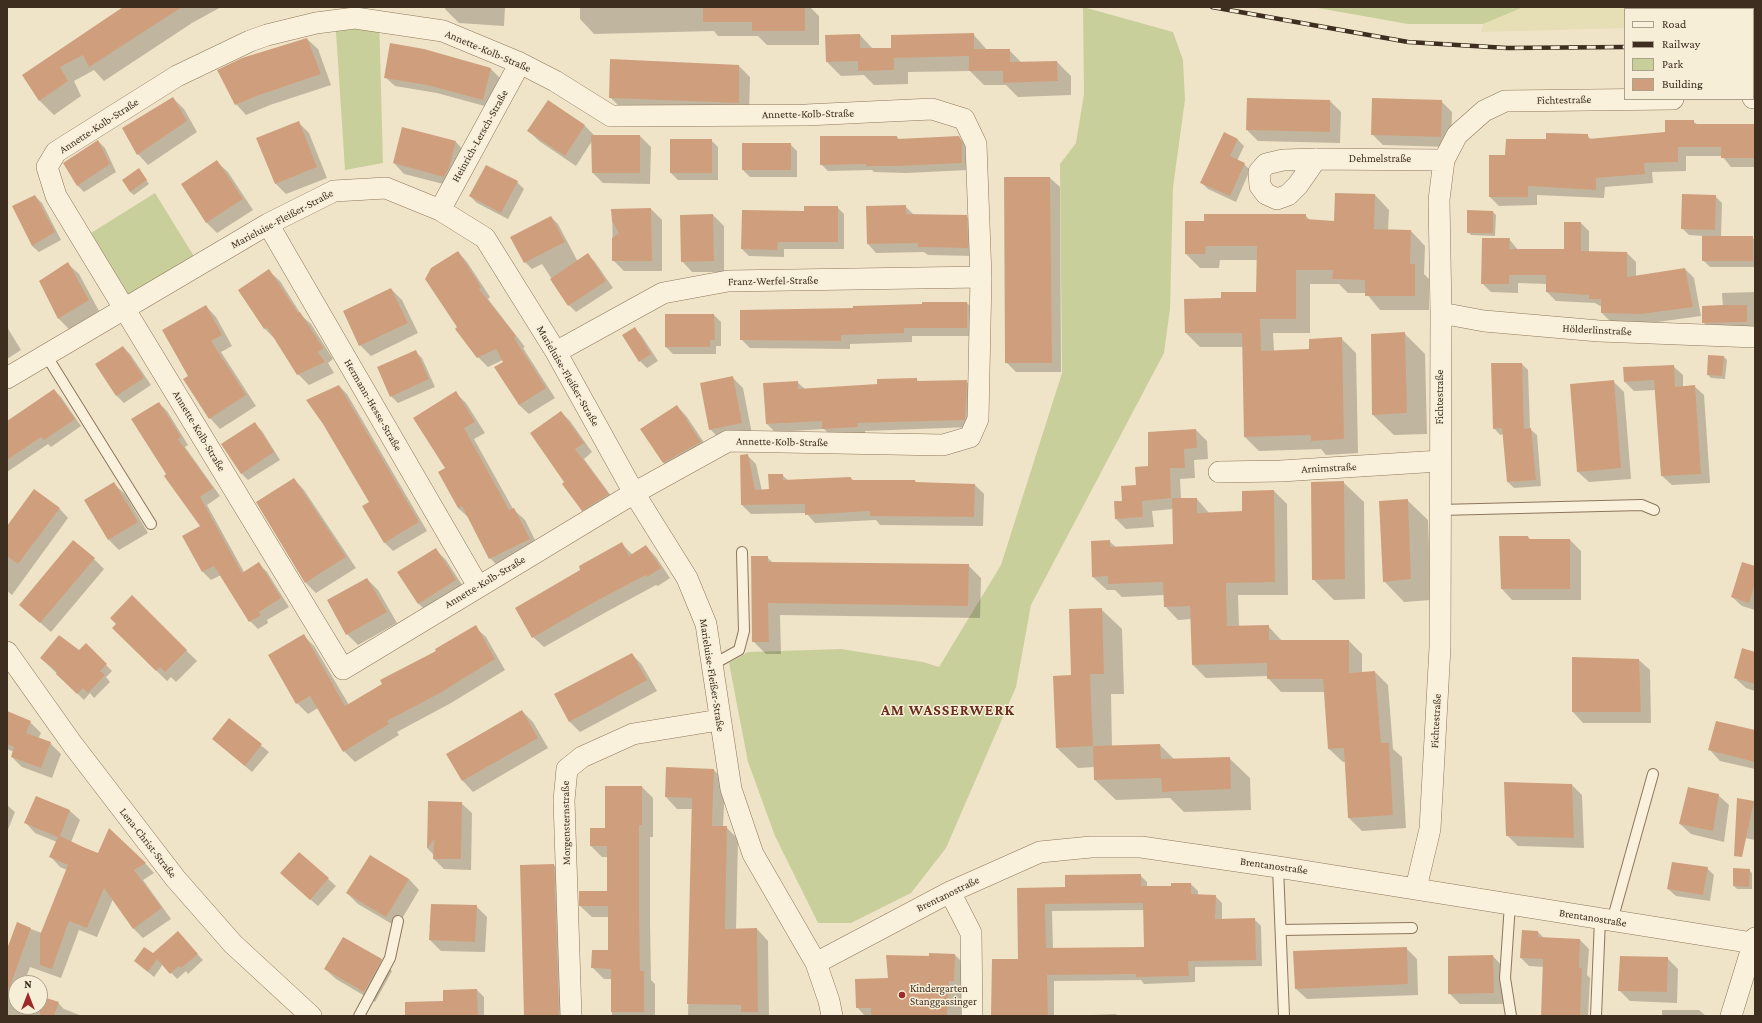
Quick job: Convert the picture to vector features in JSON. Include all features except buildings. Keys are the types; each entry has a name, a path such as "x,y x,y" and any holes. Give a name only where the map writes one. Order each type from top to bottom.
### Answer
{"street":[{"name":"Annette-Kolb-Straße","path":"355,18 444,31 520,63 555,81 611,116 806,115 932,109 964,119 976,144 981,277 978,419 970,437 943,445 728,441 634,493 343,669 56,196 47,167 56,152 177,76 250,41 267,35 316,23 355,18"},
{"name":"Heinrich-Lersch-Straße","path":"440,210 520,63"},
{"name":"Fichtestraße","path":"1416,888 1430,828 1440,647 1439,510 1441,313 1438,200 1444,160 1457,135 1484,111 1505,101 1624,100"},
{"name":"Dehmelstraße","path":"1316,159 1444,160"},
{"name":"Marieluise-Fleißer-Straße","path":"7,378 268,224 334,191 386,188 440,210 485,238 556,352 634,493 687,578 706,624 719,720 731,790 753,854 816,963 829,1001 832,1016"},
{"name":"Hermann-Hesse-Straße","path":"268,224 478,586"},
{"name":"Franz-Werfel-Straße","path":"556,352 663,293 728,281 981,277"},
{"name":"Hölderlinstraße","path":"1441,313 1484,321 1599,331 1755,337"},
{"name":"Arnimstraße","path":"1219,472 1281,471 1440,461"},
{"name":"Lena-Christ-Straße","path":"7,652 73,745 174,878 233,944 270,976 311,1016"},
{"name":"Morgensternstraße","path":"571,1016 564,800 567,769 582,757 633,734 719,720"},
{"name":"Brentanostraße","path":"816,963 950,892 1040,852 1091,847 1140,847 1416,888 1606,920 1754,941"},
{"path":"950,892 970,933 972,1016"},
{"path":"1731,1016 1754,941"}],"lane":[{"path":"46,355 151,524"},
{"path":"1439,510 1642,505 1654,510"},
{"path":"712,665 739,650 744,631 742,552"},
{"path":"1596,1016 1606,920 1653,774"},
{"path":"1278,867 1284,1016"},
{"path":"1510,904 1504,978 1511,1016"},
{"path":"359,1016 390,958 398,921"},
{"path":"1281,930 1412,928"}],"shaded area":[{"path":"1524,7 1755,7 1755,23 1754,8 1624,8 1624,28 1481,32 1483,24"}],"green space":[{"path":"1083,7 1173,32 1183,60 1185,100 1173,187 1170,309 1164,353 1031,605 1016,687 946,848 911,893 851,923 818,923 775,836 748,762 729,663 748,652 841,649 923,662 939,667 1001,565 1062,373 1060,164 1076,143 1084,94"},
{"path":"1312,7 1524,7 1483,24 1408,24"},
{"path":"379,14 383,163 345,170 335,16"},
{"path":"155,193 195,258 127,298 91,233"}],"railway":[{"path":"1212,7 1408,42 1507,48 1624,47"}],"place":[{"name":"Kindergarten Stanggassinger","path":"902,995"}],"district":[{"name":"AM WASSERWERK","path":"948,710"}]}
